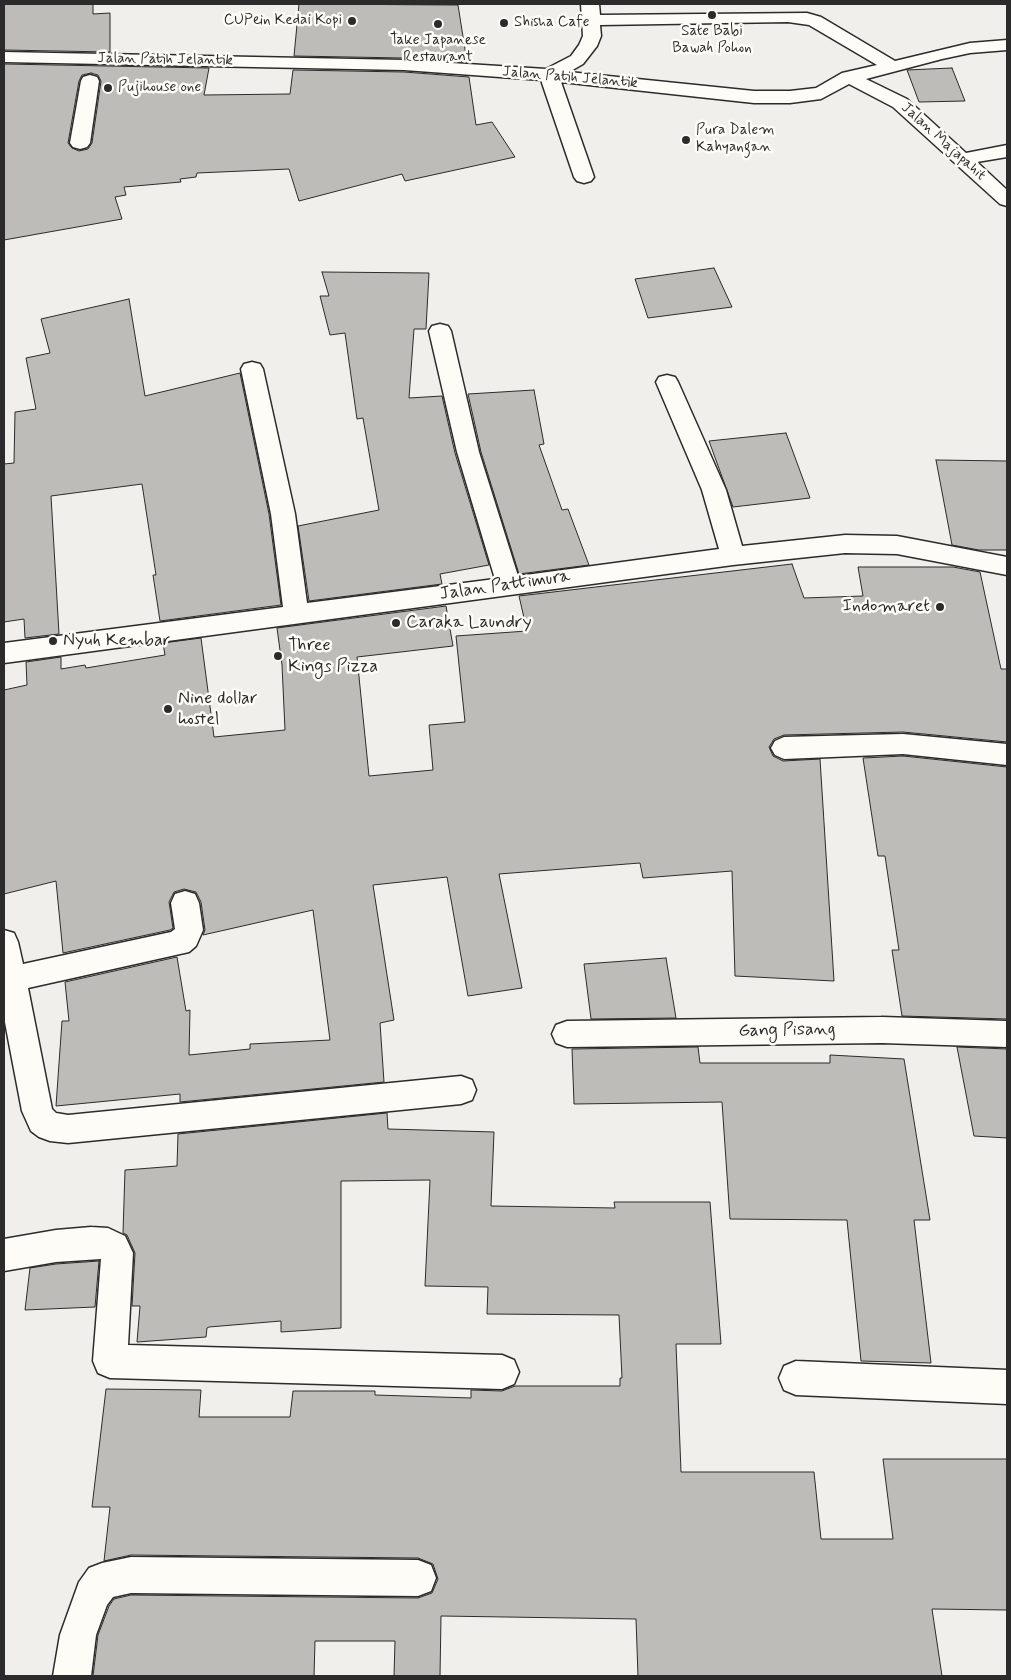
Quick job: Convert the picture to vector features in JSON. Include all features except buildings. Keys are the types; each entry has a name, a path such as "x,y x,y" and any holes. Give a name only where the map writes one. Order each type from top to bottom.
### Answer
{"street":[{"path":"591,20 807,18 816,21 893,67"},
{"path":"591,20 604,59 632,84"},
{"path":"584,177 548,75 577,60 588,46 591,20"},
{"name":"Jalan Patih Jelantik","path":"4,57 91,71 404,64 548,75 754,97 790,97 821,93 849,77 939,54 970,48 1007,46"},
{"path":"80,143 91,71"},
{"name":"Jalan Majapahit","path":"849,77 900,103 1007,200"},
{"path":"964,159 1007,151"},
{"path":"440,331 468,452 509,585"},
{"path":"252,369 283,514 296,614"},
{"path":"667,382 714,490 733,556"},
{"name":"Jalan Pattimura","path":"4,654 509,585 733,556 845,544 897,545 1007,566"},
{"path":"784,748 903,744 1007,755"},
{"path":"185,903 189,930 186,937 179,943 7,962 37,1111 42,1121 50,1127 68,1129 461,1090"},
{"name":"Gang Pisang","path":"567,1034 882,1030 1007,1034"},
{"path":"4,1255 56,1246 91,1243 108,1244 114,1247 117,1253 117,1267 110,1361 502,1372"},
{"path":"796,1378 1007,1388"},
{"path":"72,1676 78,1635 92,1595 102,1581 131,1575 418,1578"}],"place":[{"name":"Sate Babi Bawah Pohon","path":"712,15"},
{"name":"CUPein Kedai Kopi","path":"352,21"},
{"name":"Shisha Cafe","path":"504,23"},
{"name":"Take Japanese Restaurant","path":"438,24"},
{"name":"Pujihouse one","path":"108,88"},
{"name":"Pura Dalem Kahyangan","path":"686,140"},
{"name":"Indomaret","path":"940,607"},
{"name":"Caraka Laundry","path":"396,623"},
{"name":"Nyuh Kembar","path":"53,641"},
{"name":"Three Kings Pizza","path":"278,656"},
{"name":"Nine dollar hostel","path":"168,709"}]}
